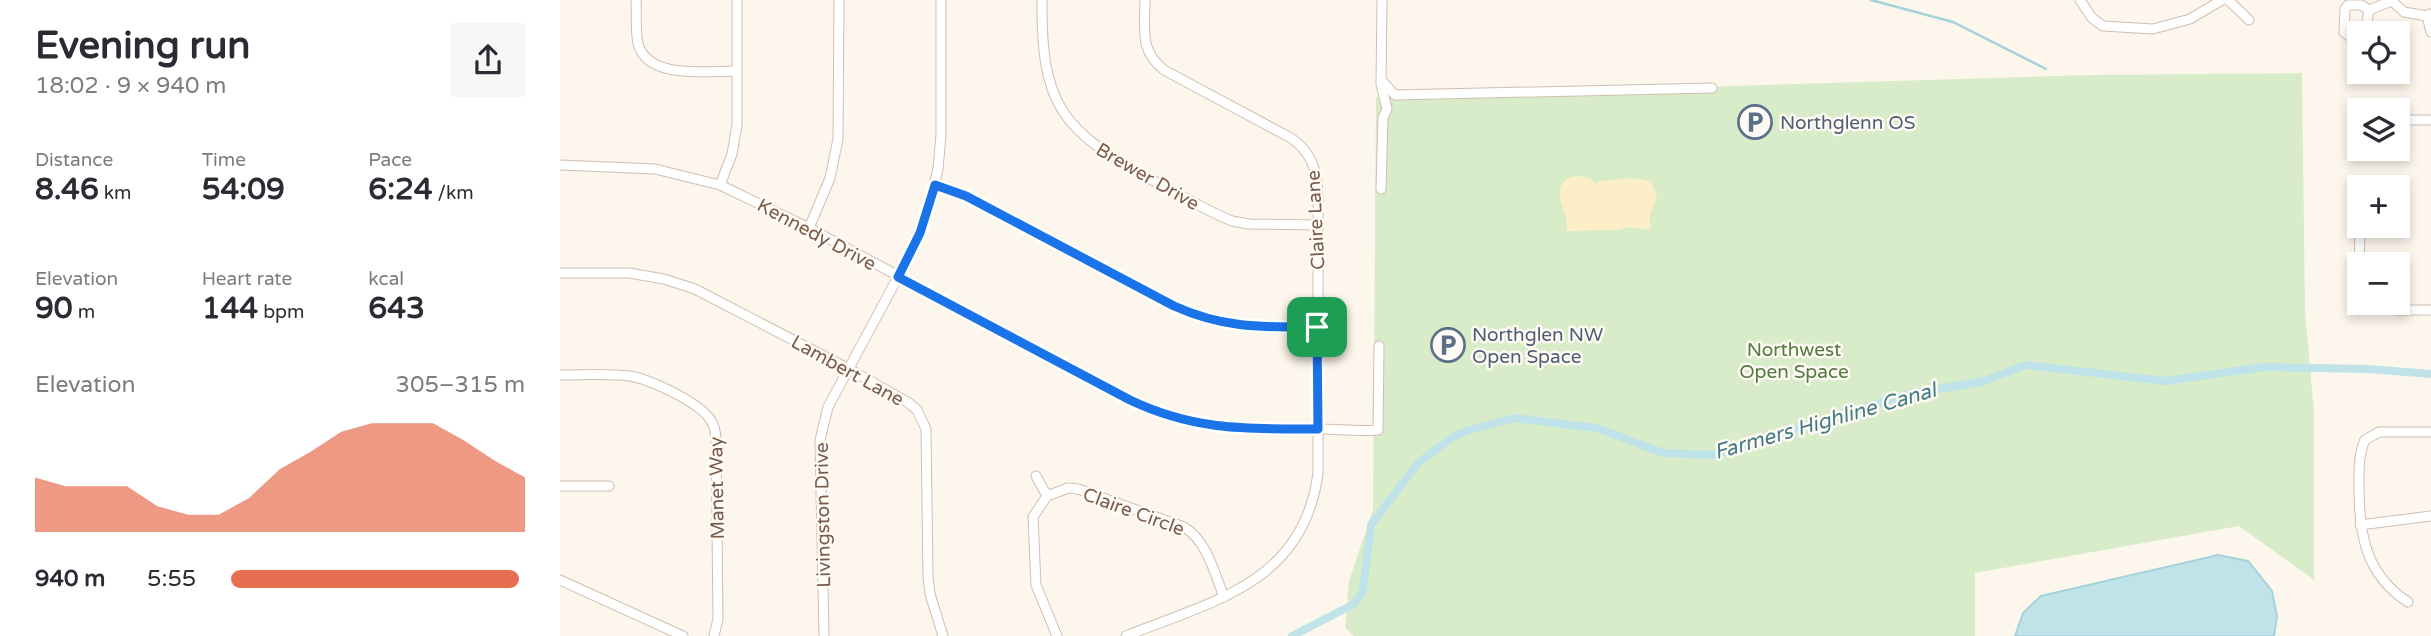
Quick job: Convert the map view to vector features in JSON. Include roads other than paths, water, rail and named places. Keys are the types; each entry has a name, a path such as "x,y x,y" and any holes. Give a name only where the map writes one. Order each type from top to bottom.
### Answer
{"street":[{"path":"636,0 639,48 653,65 673,70 737,71"},
{"path":"720,185 735,139 737,0"},
{"path":"810,228 830,178 838,139 838,0"},
{"name":"Livingston Drive","path":"824,636 820,440 828,407 923,226 935,185 941,135 941,0"},
{"name":"Brewer Drive","path":"1042,0 1043,57 1052,91 1067,118 1089,142 1116,160 1232,221 1249,224 1318,225"},
{"name":"Claire Lane","path":"1126,636 1224,597 1272,568 1297,538 1310,509 1316,485 1318,429 1316,172 1306,151 1291,138 1164,70 1151,59 1146,44 1144,0"},
{"path":"1381,189 1382,118 1387,109 1382,81 1382,0"},
{"path":"2080,0 2092,18 2103,26 2153,29 2190,19 2222,0"},
{"path":"2228,0 2249,20"},
{"path":"2369,9 2391,0 2404,12 2429,15 2431,32"},
{"path":"2347,34 2344,32 2345,9 2348,5 2367,6 2369,9"},
{"path":"2367,21 2369,9"},
{"path":"1382,81 1395,95 1712,88"},
{"path":"2410,120 2431,120"},
{"name":"Kennedy Drive","path":"560,166 655,169 720,185 810,228 1130,400 1169,416 1214,427 1378,430 1379,346"},
{"path":"935,185 966,196 1174,306 1202,318 1246,326 1317,327"},
{"name":"Lambert Lane","path":"560,272 629,273 680,284 849,369 913,407 925,423 928,577 930,594 943,636"},
{"path":"2410,310 2431,310"},
{"name":"Manet Way","path":"560,375 617,375 640,379 685,400 702,411 712,422 716,440 718,620 714,636"},
{"path":"2408,602 2395,594 2374,569 2368,556 2360,526 2359,464 2362,436 2379,432 2431,432"},
{"path":"1036,476 1047,496 1032,517 1034,573 1036,585 1057,636"},
{"path":"560,486 609,486"},
{"name":"Claire Circle","path":"1047,496 1068,488 1078,489 1195,533 1224,597"},
{"path":"2360,526 2431,516"},
{"path":"560,580 683,636"}],"water":[{"path":"2218,555 2248,561 2272,591 2277,616 2274,636 2015,636 2023,613 2041,596"}],"waterway":[{"path":"1871,0 1953,22 2046,69"},
{"name":"Farmers Highline Canal","path":"1292,636 1354,604 1363,591 1371,525 1418,463 1453,437 1514,418 1597,428 1663,453 1714,455 1913,393 1981,382 2026,365 2165,381 2265,367 2368,369 2431,374"}],"place":[{"name":"Northglenn OS","path":"1755,122"},
{"name":"Northglen NW Open Space","path":"1448,345"}],"park label":[{"name":"Northwest Open Space","path":"1794,360"}]}
